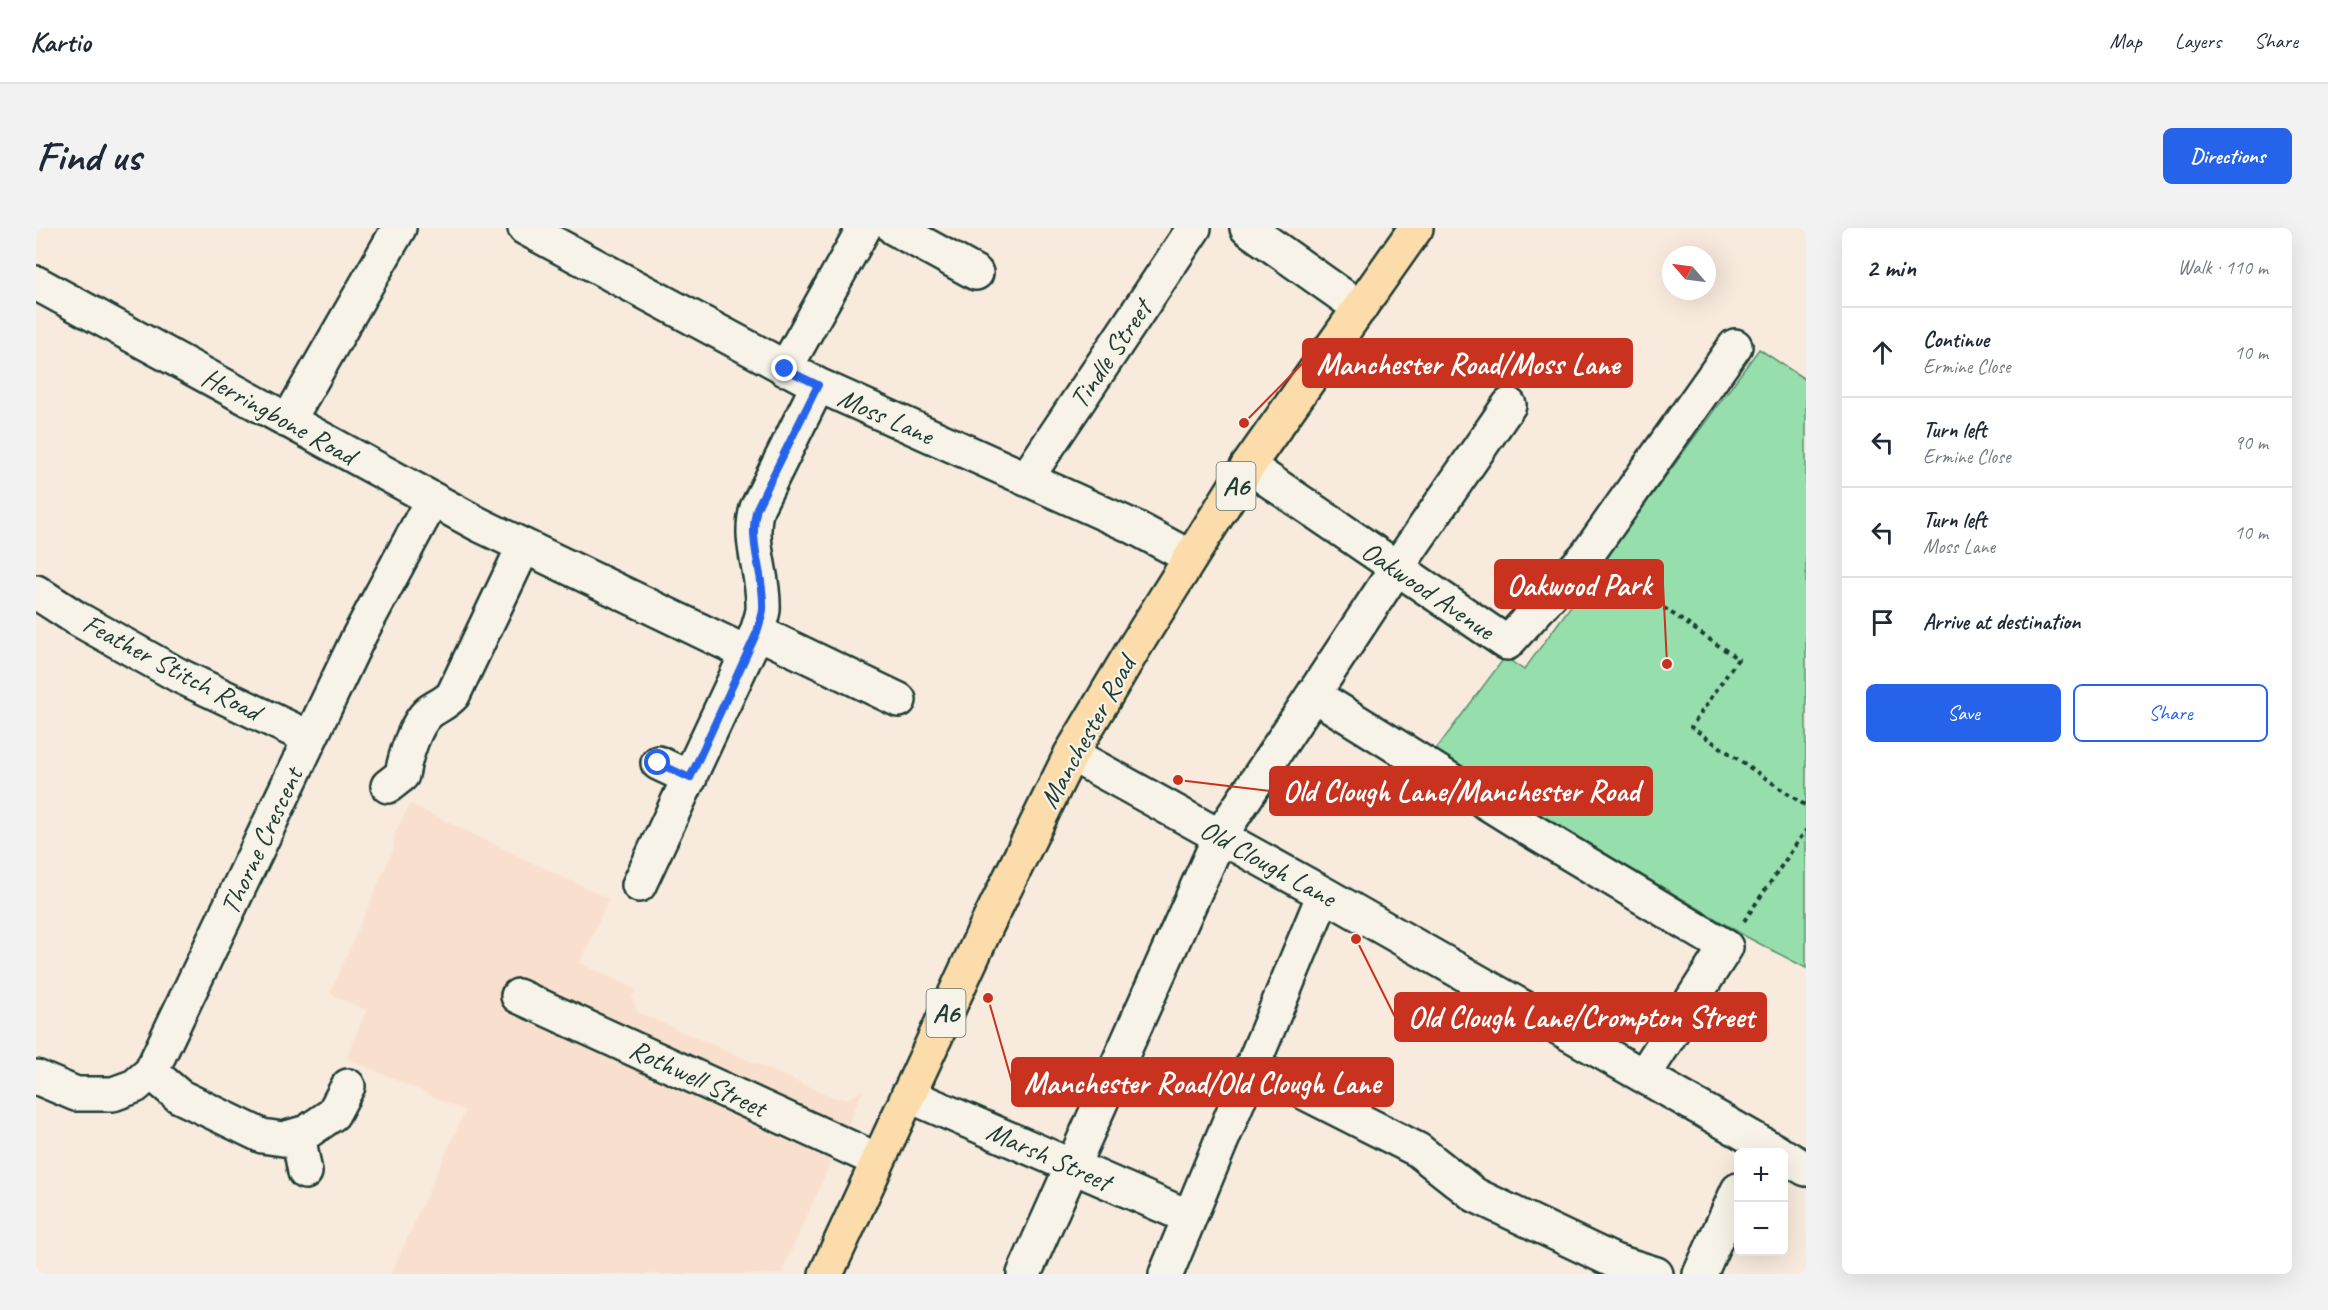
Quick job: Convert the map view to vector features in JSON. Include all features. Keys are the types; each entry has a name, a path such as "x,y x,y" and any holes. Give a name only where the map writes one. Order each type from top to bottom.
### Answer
{"main road":[{"name":"Manchester Road","path":"826,1274 987,926 1071,754 1248,466 1416,228"}],"street":[{"path":"288,422 399,228"},
{"name":"Moss Lane","path":"525,228 785,369 1134,527 1190,557"},
{"path":"785,369 864,228"},
{"path":"894,228 976,273"},
{"name":"Tindle Street","path":"1026,479 1194,228"},
{"path":"1247,228 1360,308"},
{"name":"Herringbone Road","path":"36,283 432,500 524,546 752,643 899,700"},
{"name":"Oakwood Avenue","path":"1248,466 1507,643 1587,555 1736,346"},
{"path":"639,885 752,643 763,611 753,522 757,508 818,385"},
{"path":"1024,1274 1220,836 1396,569 1509,405"},
{"name":"Thorne Crescent","path":"152,1072 358,638 432,500"},
{"path":"388,786 402,775 405,755 428,713 447,702 453,695 524,546"},
{"name":"Feather Stitch Road","path":"36,592 76,618 178,675 310,738"},
{"path":"1314,695 1544,838 1726,947 1644,1075"},
{"name":"Old Clough Lane","path":"1071,754 1644,1075 1764,1148"},
{"path":"658,763 690,778"},
{"path":"1166,1274 1324,894"},
{"name":"Rothwell Street","path":"518,996 877,1160"},
{"path":"1252,1066 1418,1150 1475,1195 1614,1261 1656,1274"},
{"path":"36,1077 76,1094 113,1094 135,1086 152,1072 179,1096 262,1136 283,1139 307,1132 333,1114 348,1086"},
{"name":"Marsh Street","path":"908,1095 1189,1218"},
{"path":"298,1135 305,1172"},
{"name":"Old Clough Lane","path":"1788,1160 1806,1169"},
{"path":"1701,1274 1734,1199"}],"path":[{"path":"1587,555 1738,659 1691,727 1806,806"},
{"path":"1726,947 1806,830"}],"shaded area":[{"path":"410,804 609,899 580,963 636,989 632,998 637,1012 835,1098 849,1098 863,1090 781,1274 391,1274 465,1111 347,1058 366,1010 330,994 393,850 395,834"}],"green space":[{"path":"1759,349 1806,380 1806,968 1745,936 1434,752 1505,657 1524,670"}],"place":[{"name":"Manchester Road/Moss Lane","path":"1244,423"},
{"name":"Oakwood Park","path":"1667,664"},
{"name":"Old Clough Lane/Manchester Road","path":"1178,780"},
{"name":"Old Clough Lane/Crompton Street","path":"1356,939"},
{"name":"Manchester Road/Old Clough Lane","path":"988,998"}],"route":[{"path":"658,763 690,778 757,632 763,611 753,522 757,508 818,385 785,369"}]}
